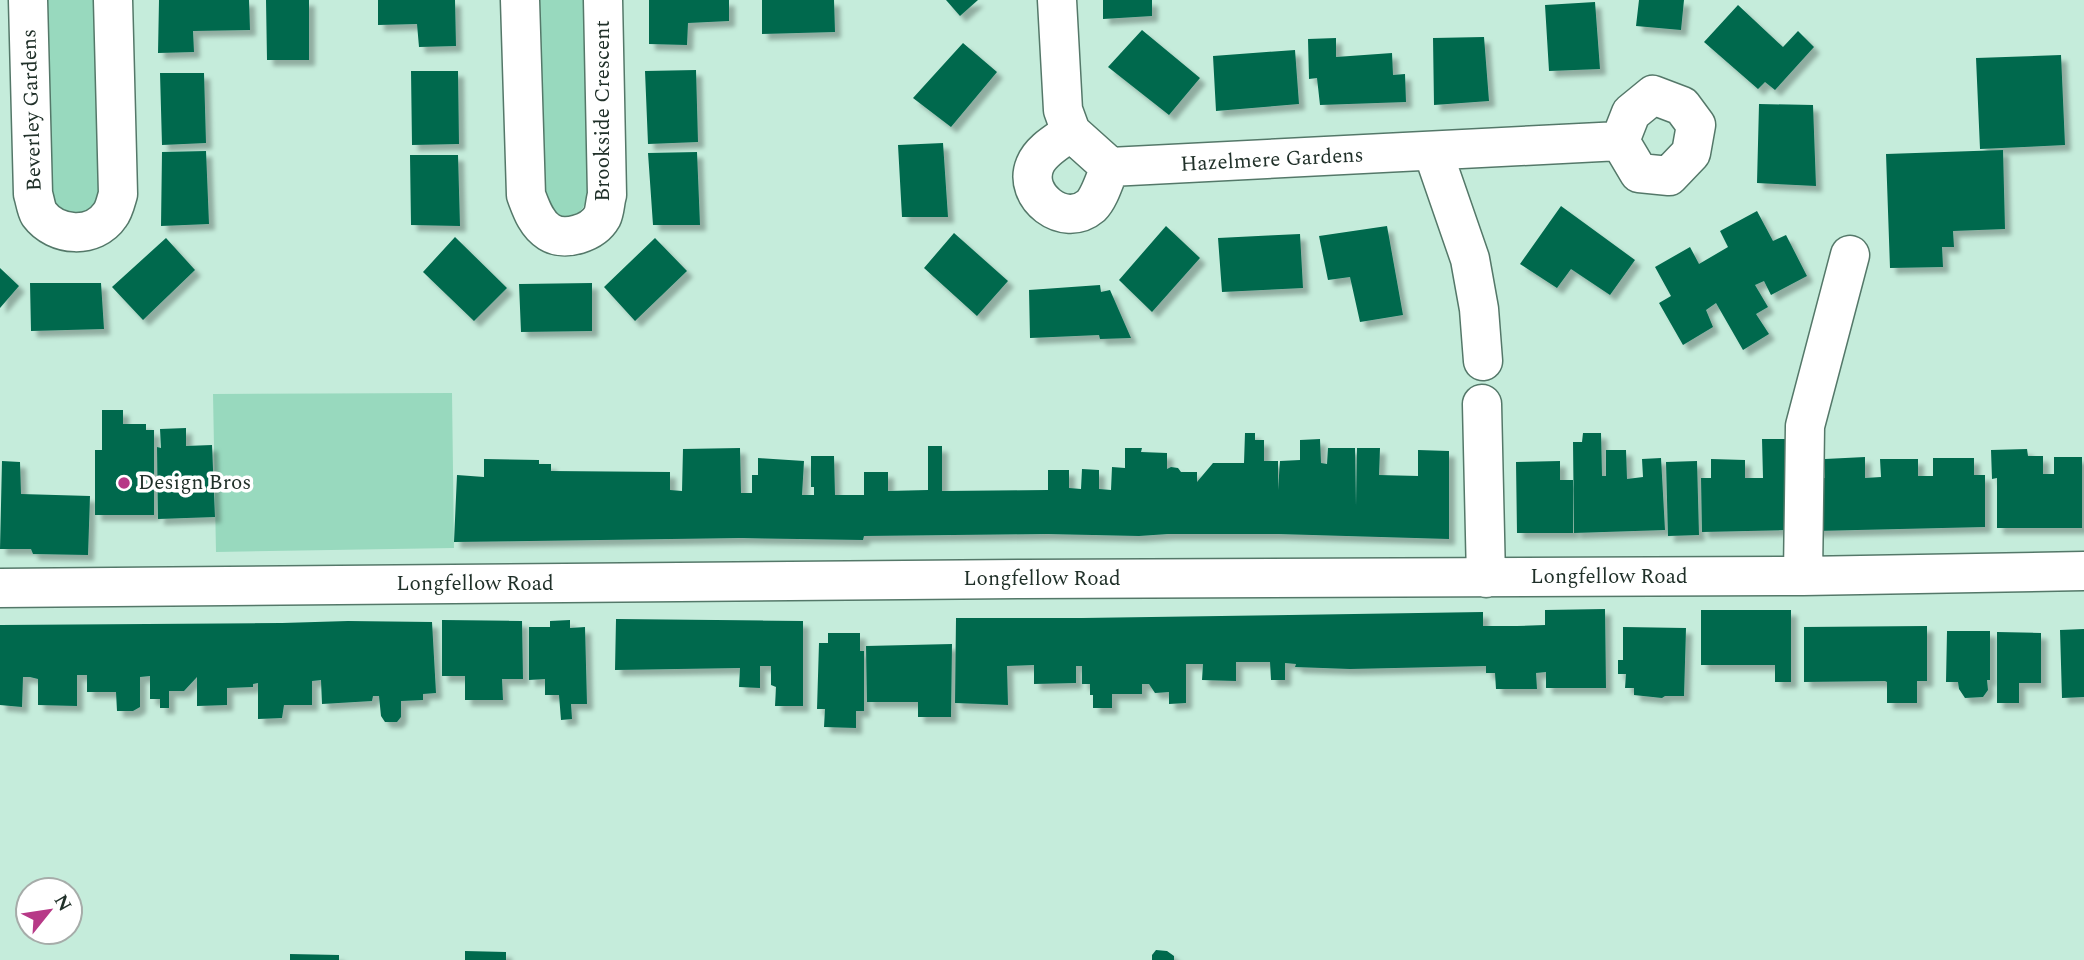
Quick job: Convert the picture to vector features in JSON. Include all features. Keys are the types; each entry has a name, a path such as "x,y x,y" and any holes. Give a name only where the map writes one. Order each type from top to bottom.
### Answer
{"street":[{"name":"Beverley Gardens","path":"28,0 33,194 38,214 53,227 72,234 93,228 110,216 118,194 113,0"},
{"name":"Brookside Crescent","path":"520,0 526,195 535,217 549,232 568,237 587,230 602,216 607,195 603,0"},
{"path":"1057,0 1063,110 1071,132 1110,167 1094,204 1081,213 1065,214 1046,206 1035,187 1034,167 1043,153 1071,132"},
{"name":"Hazelmere Gardens","path":"1110,167 1620,141"},
{"path":"1433,152 1470,259 1479,309 1483,361"},
{"path":"1803,576 1805,426 1850,255"},
{"path":"1482,404 1486,578"},
{"name":"Longfellow Road","path":"0,588 2084,572"}],"green space":[{"path":"45,0 97,0 100,191 95,206 75,217 53,206 48,192"},
{"path":"535,0 587,0 590,193 582,209 572,217 559,216 543,207"},
{"path":"452,393 454,548 216,552 213,394"}],"building":[{"path":"159,0 249,0 250,30 193,31 194,52 158,53"},
{"path":"266,0 309,0 309,60 267,60"},
{"path":"378,0 455,0 456,46 419,47 417,24 378,25"},
{"path":"649,0 729,0 729,21 688,23 687,45 649,44"},
{"path":"762,0 834,0 835,32 762,34"},
{"path":"946,0 978,0 960,16"},
{"path":"1103,0 1152,0 1152,16 1103,19"},
{"path":"1639,0 1684,0 1681,30 1636,26"},
{"path":"1595,2 1600,69 1549,71 1545,5"},
{"path":"1738,5 1783,47 1798,31 1814,47 1775,90 1765,82 1758,89 1704,42"},
{"path":"1142,30 1200,78 1169,115 1108,67"},
{"path":"1484,37 1489,101 1434,105 1433,38"},
{"path":"1336,38 1336,57 1392,53 1393,75 1405,74 1406,102 1320,105 1317,78 1309,79 1308,39"},
{"path":"963,43 997,72 951,127 913,98"},
{"path":"1295,50 1299,104 1216,111 1213,56"},
{"path":"2061,55 2065,145 1980,149 1976,58"},
{"path":"696,70 698,142 648,144 645,71"},
{"path":"411,71 458,71 459,144 412,145"},
{"path":"160,73 204,73 206,143 162,145"},
{"path":"1759,104 1813,105 1816,186 1757,183"},
{"path":"943,143 948,217 902,217 898,145"},
{"path":"2003,150 2005,229 1953,231 1954,247 1942,247 1943,267 1890,268 1886,154"},
{"path":"206,151 209,224 161,226 162,152"},
{"path":"697,152 700,225 653,225 648,153"},
{"path":"410,155 458,155 460,226 411,225"},
{"path":"1561,206 1635,260 1610,295 1571,269 1557,288 1520,264"},
{"path":"1757,211 1773,241 1786,235 1807,276 1771,295 1764,281 1755,285 1768,307 1756,314 1769,334 1743,350 1716,303 1706,310 1713,327 1683,345 1659,303 1671,296 1655,267 1690,247 1699,264 1728,247 1720,231"},
{"path":"1166,226 1200,258 1152,312 1119,280"},
{"path":"1387,226 1403,315 1360,322 1350,277 1328,280 1319,236"},
{"path":"954,233 1008,281 977,316 924,268"},
{"path":"1300,234 1303,288 1222,292 1218,238"},
{"path":"455,237 507,288 474,321 423,272"},
{"path":"166,238 195,270 143,320 112,287"},
{"path":"655,238 687,271 635,321 604,287"},
{"path":"0,268 19,286 0,308"},
{"path":"30,283 101,283 104,329 31,331"},
{"path":"592,283 592,331 521,332 519,284"},
{"path":"1100,285 1101,292 1110,290 1131,338 1100,339 1099,335 1030,338 1029,290"},
{"name":"Design Bros","path":"102,410 123,410 123,424 146,424 146,430 154,430 154,515 95,515 95,450 102,450"},
{"path":"186,428 186,446 212,445 215,517 158,519 157,447 161,448 160,429"},
{"path":"1245,433 1255,433 1255,440 1264,440 1264,461 1278,461 1278,490 1280,461 1300,460 1300,440 1320,439 1321,463 1327,464 1328,448 1355,448 1356,506 1357,448 1380,448 1379,475 1418,476 1418,450 1449,451 1449,539 1278,534 1047,534 864,536 863,540 741,538 454,542 457,475 484,477 484,459 539,460 539,464 551,464 551,471 670,472 670,490 682,491 683,449 740,448 741,493 752,493 752,475 758,475 758,458 804,461 802,495 814,495 814,487 811,487 811,456 834,456 835,495 864,495 864,472 888,472 888,491 928,490 928,446 942,446 942,491 1048,490 1048,470 1069,470 1069,488 1081,489 1082,469 1099,470 1099,489 1111,490 1112,467 1125,468 1125,448 1167,453 1167,469 1171,467 1178,468 1181,472 1197,472 1197,482 1213,463 1244,463"},
{"path":"1583,433 1601,433 1602,476 1606,476 1606,450 1626,450 1627,479 1643,477 1642,459 1661,458 1665,530 1574,533 1573,442 1582,442"},
{"path":"1762,439 1786,439 1788,530 1702,532 1701,478 1711,478 1711,459 1745,460 1745,478 1763,478"},
{"path":"2027,449 2028,456 2043,456 2043,474 2054,474 2054,457 2082,457 2082,528 1997,528 1997,478 1992,479 1991,450"},
{"path":"1865,457 1865,478 1881,477 1880,459 1918,459 1918,476 1933,476 1933,458 1974,458 1974,475 1985,475 1985,527 1815,531 1814,478 1825,478 1825,459"},
{"path":"2,461 20,462 21,494 90,496 88,555 33,554 31,549 0,549"},
{"path":"1560,461 1560,480 1573,480 1573,533 1517,533 1516,462"},
{"path":"1697,461 1699,535 1668,536 1666,462"},
{"path":"1605,609 1606,688 1546,688 1546,672 1536,673 1537,689 1496,689 1495,673 1486,673 1486,666 1350,669 1295,667 1296,664 1285,663 1285,680 1271,680 1270,662 1236,662 1236,681 1202,680 1203,664 1186,664 1186,703 1169,704 1169,692 1155,693 1149,684 1142,684 1142,694 1112,694 1112,708 1093,708 1090,684 1082,684 1082,666 1076,666 1076,683 1034,684 1034,665 1007,666 1008,705 955,703 956,618 1483,612 1483,626 1517,626 1545,625 1545,610"},
{"path":"1701,610 1791,610 1791,682 1775,682 1775,665 1701,665"},
{"path":"616,619 803,621 803,706 775,706 776,687 771,685 771,666 760,666 760,688 739,687 740,668 615,670"},
{"path":"442,620 522,621 523,679 502,679 503,700 465,700 465,676 442,676"},
{"path":"570,620 570,628 585,627 587,704 571,704 572,719 561,720 559,695 545,695 545,679 529,680 529,627 550,627 550,621"},
{"path":"432,622 436,693 423,694 423,700 401,701 401,717 397,722 385,722 381,716 379,696 373,696 372,701 322,704 321,680 312,681 312,705 284,705 282,718 258,719 258,683 253,684 253,687 227,688 227,705 197,706 197,677 184,691 169,691 169,708 160,708 160,699 150,699 150,676 140,677 140,707 133,711 117,711 116,692 87,692 87,675 77,675 77,706 38,705 38,679 30,677 23,677 22,707 0,705 0,625"},
{"path":"1927,626 1927,681 1917,681 1917,703 1887,703 1885,681 1804,682 1804,627"},
{"path":"1623,627 1686,628 1684,696 1662,698 1634,695 1634,688 1625,688 1626,674 1618,674 1618,660 1623,660"},
{"path":"2084,629 2084,697 2062,698 2060,630"},
{"path":"1947,631 1990,631 1990,680 1987,680 1988,690 1983,697 1965,698 1958,682 1946,682"},
{"path":"1997,632 2041,633 2041,683 2019,683 2019,703 1997,703"},
{"path":"828,633 860,633 860,651 864,651 864,711 856,711 856,728 824,727 825,709 817,709 819,643 828,643"},
{"path":"952,644 951,717 918,717 918,702 867,702 866,646"},
{"path":"1156,950 1167,951 1174,956 1174,960 1152,960"},
{"path":"465,951 506,952 506,960 465,960"},
{"path":"290,954 339,955 339,960 290,960"}],"place":[{"name":"Design Bros","path":"124,483"}]}
